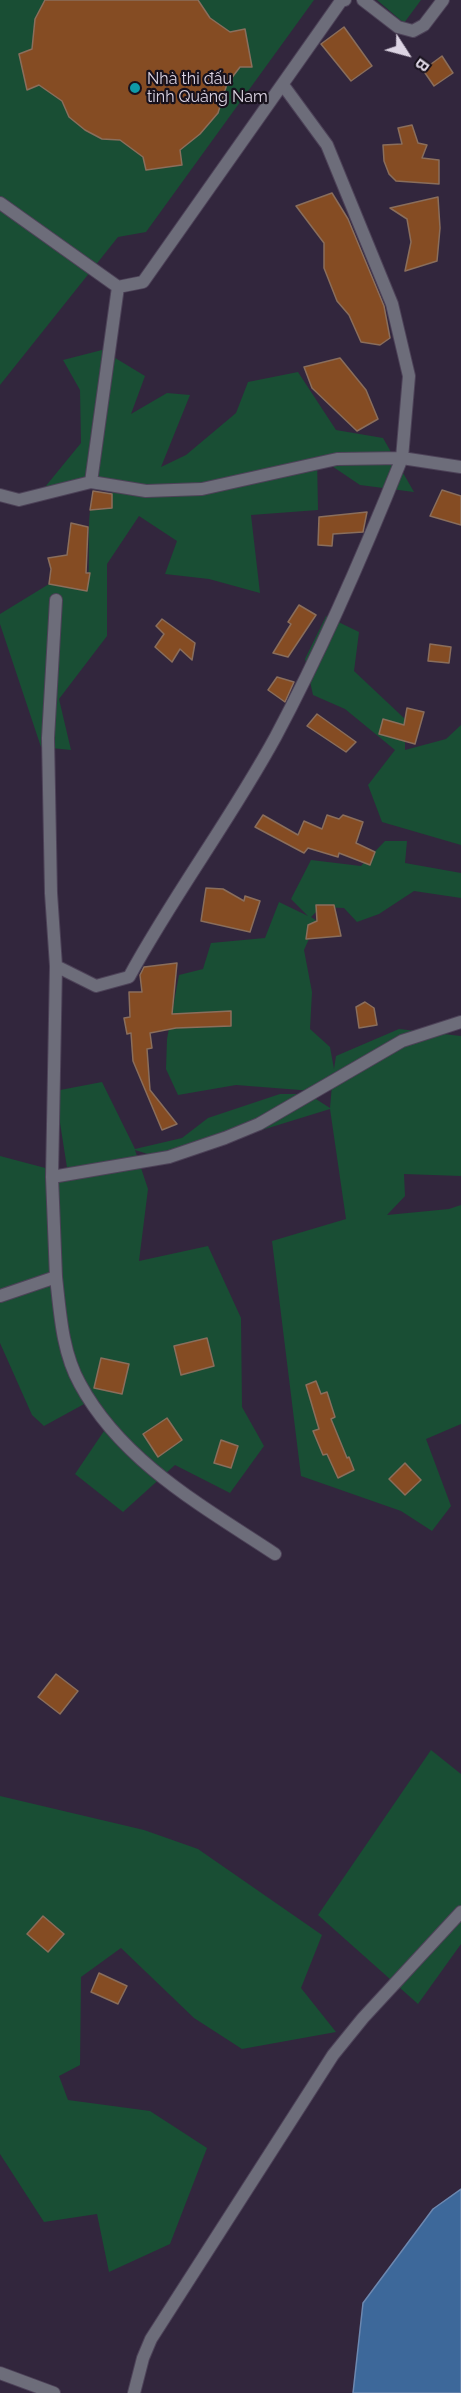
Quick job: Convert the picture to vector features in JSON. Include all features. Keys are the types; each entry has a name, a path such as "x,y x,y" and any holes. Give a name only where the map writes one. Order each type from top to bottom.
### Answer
{"street":[{"path":"0,203 118,287 142,282 341,2 345,0"},
{"path":"363,0 398,27 413,31 424,25 443,0"},
{"path":"56,966 96,986 129,977 151,936 275,737 353,580 402,458 409,376 392,304 327,145 283,85"},
{"path":"91,482 118,287"},
{"path":"0,495 19,500 91,482 146,490 202,489 337,459 402,458 461,467"},
{"path":"56,600 48,738 51,893 56,966 52,1177 56,1277 63,1332 79,1383 126,1444 167,1482 275,1554"},
{"path":"52,1177 169,1157 225,1138 259,1124 402,1041 461,1022"},
{"path":"0,1296 56,1277"},
{"path":"134,2393 143,2358 161,2321 319,2075 363,2018 461,1912"},
{"path":"0,2373 54,2393"}],"green space":[{"path":"0,0 314,0 146,232 118,237 0,385"},
{"path":"377,0 421,0 404,23"},
{"path":"102,350 145,376 131,414 167,393 190,395 161,467 186,455 236,413 248,382 298,372 336,430 383,438 414,492 360,485 317,456 318,510 251,515 260,593 209,579 165,574 177,541 139,516 107,564 107,636 59,699 71,750 41,747 0,624 0,614 49,584 87,591 90,510 112,507 112,479 95,481 67,493 45,487 81,443 80,390 63,360"},
{"path":"326,616 359,632 354,671 405,719 405,750 446,739 461,725 461,845 382,822 368,785 395,750 345,709 313,695 305,659"},
{"path":"385,841 407,841 405,863 461,873 461,898 414,891 379,914 357,922 344,908 321,907 311,917 317,921 304,950 312,992 310,1029 330,1047 334,1069 336,1056 399,1029 461,1036 461,1176 404,1174 405,1196 387,1215 449,1209 461,1205 461,1424 426,1439 451,1506 432,1531 401,1511 301,1476 272,1241 346,1219 330,1109 184,1154 154,1156 135,1150 148,1189 139,1261 208,1246 241,1318 242,1407 264,1446 230,1493 175,1465 123,1512 75,1474 106,1428 86,1403 44,1426 32,1415 0,1343 0,1156 68,1174 55,1091 102,1082 135,1149 182,1138 208,1118 280,1094 308,1094 330,1108 333,1073 313,1091 236,1085 178,1095 166,1069 167,1039 179,975 203,969 211,943 265,938 279,902 308,916 291,899 311,860 361,866"},
{"path":"431,1750 461,1774 461,1944 418,2004 318,1915"},
{"path":"0,1796 144,1830 198,1849 322,1935 301,1988 336,2032 242,2049 194,2018 121,1948 81,1977 80,2065 59,2076 68,2100 150,2111 207,2148 170,2244 109,2272 97,2214 44,2222 0,2154"}],"water":[{"path":"461,2189 461,2393 353,2393 363,2303 433,2209"}],"building":[{"name":"Nhà thi đấu tỉnh Quảng Nam","path":"45,0 198,0 210,18 230,32 245,29 252,67 240,67 227,84 218,113 200,134 180,150 182,165 146,170 143,157 120,140 102,139 85,130 69,117 62,101 39,85 27,90 19,54 32,49 35,19"},
{"path":"344,27 372,66 351,81 321,44"},
{"path":"442,56 453,73 434,86 423,70"},
{"path":"412,125 418,143 427,145 422,158 439,160 439,184 396,181 389,174 384,161 383,145 402,144 398,128"},
{"path":"332,193 348,219 384,306 390,338 380,345 361,342 349,315 337,301 324,268 324,243 296,206"},
{"path":"438,197 440,228 437,261 405,271 411,242 407,219 390,208"},
{"path":"340,358 366,390 378,419 357,431 312,388 304,367"},
{"path":"442,490 461,496 461,525 430,516"},
{"path":"93,491 112,494 112,508 90,510"},
{"path":"367,512 363,532 333,534 332,546 318,545 319,517"},
{"path":"71,523 88,527 86,573 90,573 87,591 49,584 51,569 48,558 67,555"},
{"path":"299,605 316,615 288,657 273,653 291,624 288,622"},
{"path":"162,619 195,643 192,660 180,649 172,662 155,647 164,634 156,626"},
{"path":"430,644 451,647 449,663 428,661"},
{"path":"277,677 294,682 285,702 268,690"},
{"path":"407,708 424,712 415,744 379,734 383,719 404,725"},
{"path":"317,714 356,742 346,752 307,726"},
{"path":"263,815 298,835 304,821 322,829 327,815 339,819 343,815 363,822 356,843 375,852 370,865 339,853 338,857 308,848 304,853 255,827"},
{"path":"206,888 223,889 244,901 245,896 260,901 250,932 201,921"},
{"path":"316,905 334,905 341,936 306,939 308,925 317,921"},
{"path":"177,963 172,1014 231,1011 231,1026 176,1028 150,1033 152,1048 147,1049 150,1090 177,1124 162,1130 133,1061 131,1033 127,1034 124,1018 130,1017 129,992 142,992 140,975 144,967"},
{"path":"365,1002 374,1008 377,1025 359,1028 356,1007"},
{"path":"207,1338 214,1366 181,1375 174,1346"},
{"path":"101,1358 129,1364 122,1394 94,1388"},
{"path":"316,1381 321,1394 327,1392 335,1417 331,1419 354,1470 338,1478 327,1454 323,1455 313,1431 319,1429 306,1385"},
{"path":"167,1418 182,1440 158,1457 143,1434"},
{"path":"221,1440 238,1446 231,1468 214,1463"},
{"path":"405,1463 421,1480 405,1495 389,1479"},
{"path":"56,1674 78,1691 60,1714 38,1697"},
{"path":"43,1916 64,1934 48,1952 27,1934"},
{"path":"99,1973 127,1986 118,2004 91,1992"}],"place":[{"name":"Nhà thi đấu tỉnh Quảng Nam","path":"135,88"}]}
